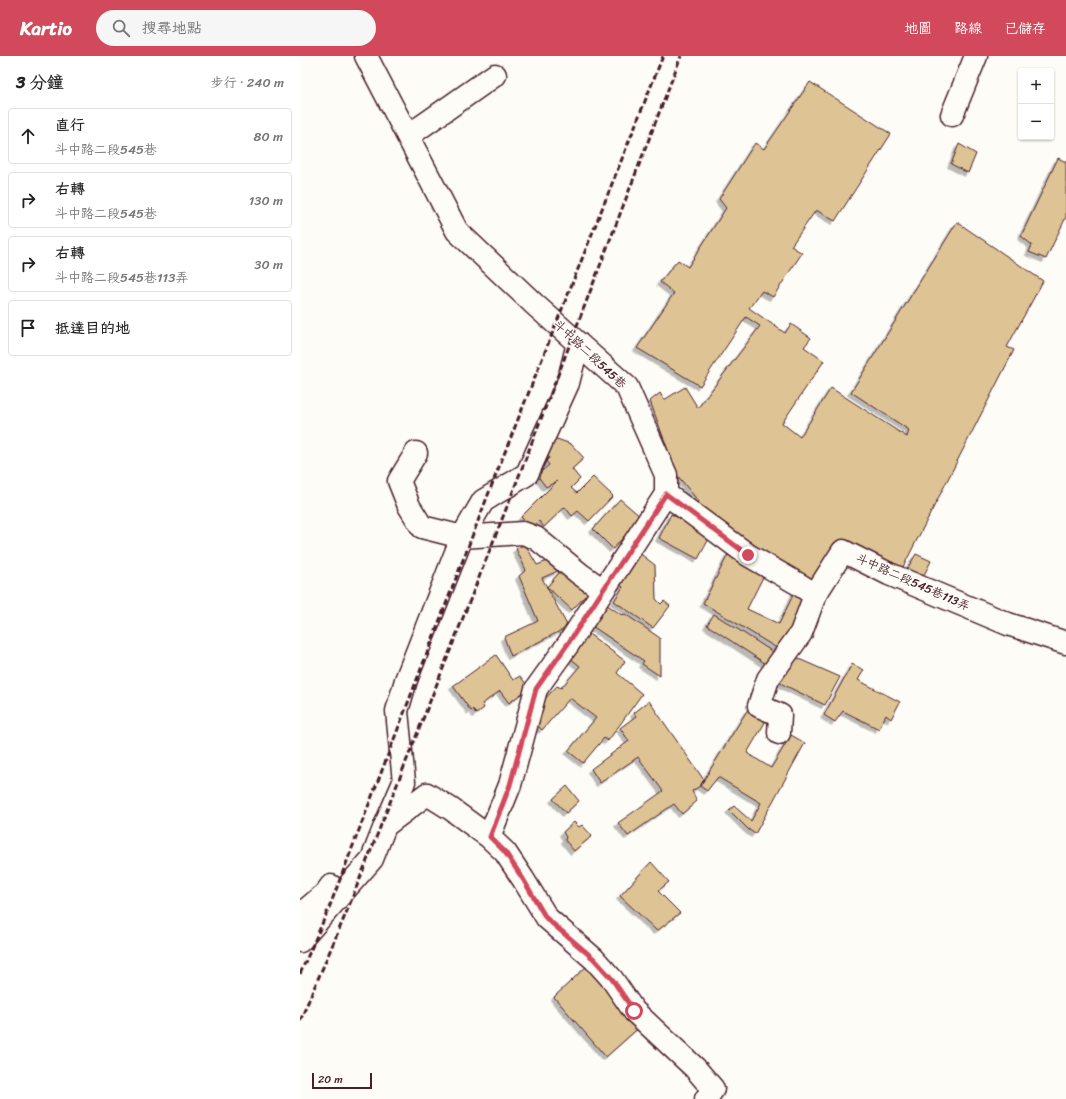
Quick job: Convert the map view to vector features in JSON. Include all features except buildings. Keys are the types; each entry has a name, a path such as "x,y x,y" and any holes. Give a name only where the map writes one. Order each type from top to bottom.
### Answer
{"lane":[{"name":"斗中路二段545巷","path":"366,56 457,231 534,304 627,387 666,475 666,494"},
{"path":"952,115 976,56"},
{"path":"408,136 495,75"},
{"path":"300,941 372,859 404,782 397,711 406,680 462,537 483,501 527,474 568,383 578,343"},
{"path":"416,453 399,481 409,506 422,527 462,537 523,533 536,538 580,574 603,590"},
{"path":"490,837 510,785 536,689 569,642 666,494 748,555 815,595 801,633 768,679 759,706 780,715 779,733"},
{"name":"斗中路二段545巷113弄","path":"815,595 843,551 889,574 1008,624 1066,643"},
{"path":"404,782 451,809 490,837 505,852 546,918 594,959 612,979 634,1011 700,1073 713,1090 706,1099"},
{"path":"300,915 326,893 355,857 385,826 427,794"}],"railway":[{"path":"300,974 329,908 493,482 663,56"},
{"path":"300,1021 347,911 512,494 681,56"}],"route":[{"path":"634,1011 612,979 594,959 546,918 505,852 490,837 510,785 536,689 569,642 666,494 748,555"}]}
